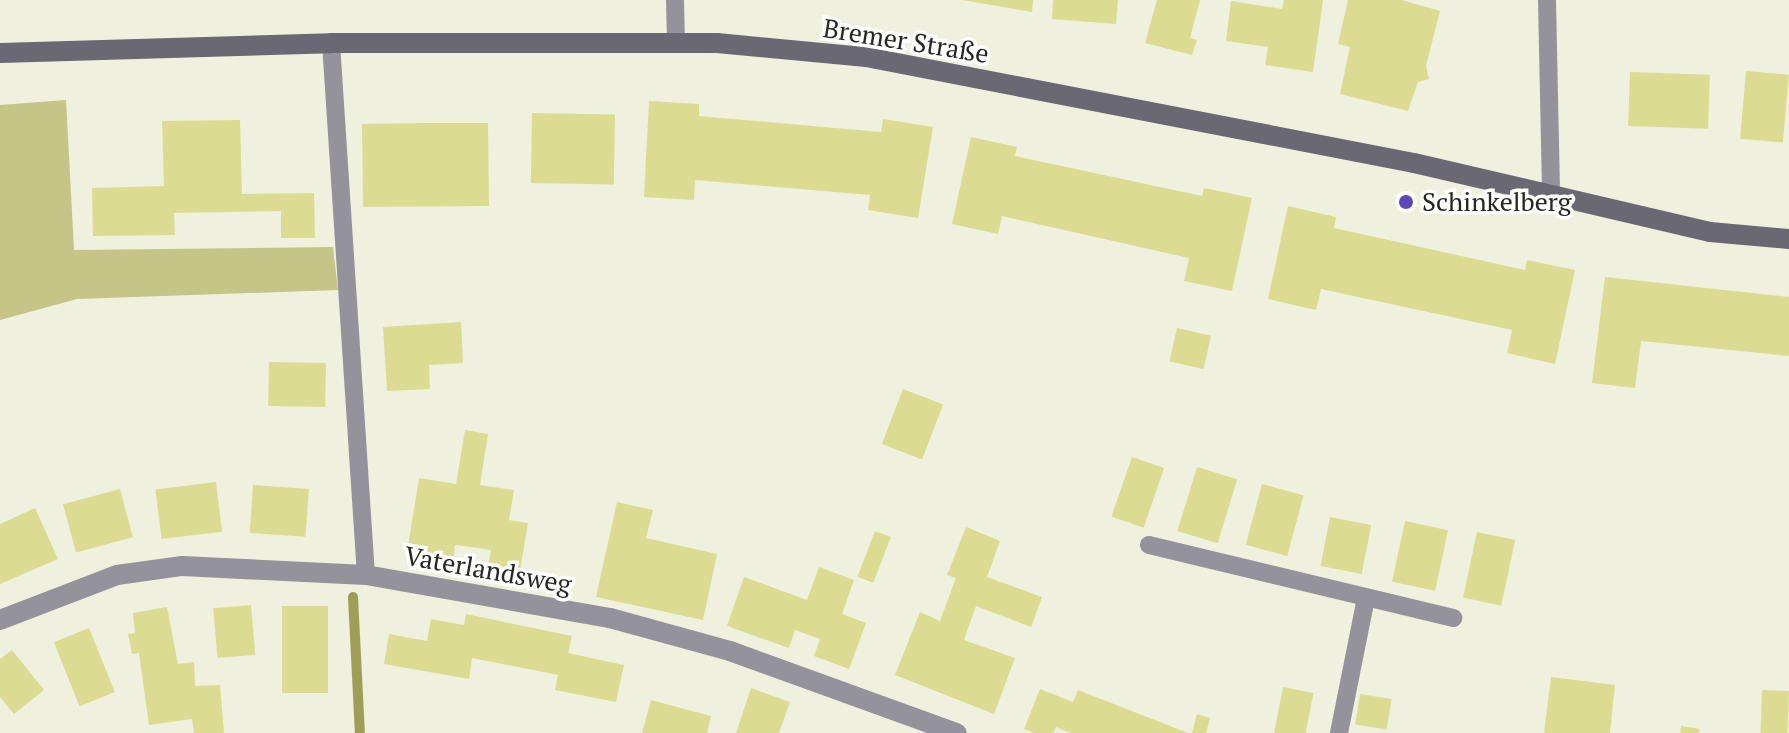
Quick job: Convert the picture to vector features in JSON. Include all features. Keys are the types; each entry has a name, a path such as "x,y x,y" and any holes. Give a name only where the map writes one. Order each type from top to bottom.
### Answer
{"main road":[{"name":"Bremer Straße","path":"0,53 331,43 676,44 866,57 1399,160 1710,232 1789,239"}],"street":[{"name":"Vaterlandsweg","path":"0,620 117,575 182,566 366,575 610,618 730,651 957,733"}],"lane":[{"path":"675,0 676,44"},
{"path":"1547,0 1551,195"},
{"path":"331,43 366,575"},
{"path":"1149,545 1453,618"},
{"path":"1339,733 1366,598"}],"green space":[{"path":"66,100 74,250 333,247 338,290 77,299 0,320 0,105"}],"building":[{"path":"962,0 1033,0 1032,12"},
{"path":"1053,0 1118,0 1116,24 1052,19"},
{"path":"1157,0 1200,0 1190,38 1197,40 1192,55 1145,43"},
{"path":"1284,0 1323,0 1313,72 1265,65 1268,47 1226,41 1231,1 1282,9"},
{"path":"1348,0 1402,0 1440,11 1426,66 1429,79 1418,82 1408,111 1340,94 1350,47 1338,44"},
{"path":"1746,71 1789,75 1783,142 1740,139"},
{"path":"1630,72 1710,75 1708,129 1628,126"},
{"path":"649,101 699,104 699,116 881,132 883,119 933,127 918,218 868,210 870,195 695,180 694,200 644,197"},
{"path":"532,113 615,114 614,184 531,183"},
{"path":"240,120 242,194 314,193 315,238 281,238 281,211 174,213 175,235 93,236 92,188 164,186 162,121"},
{"path":"488,123 489,206 363,207 362,124"},
{"path":"971,137 1017,147 1015,156 1202,196 1204,188 1252,198 1232,291 1184,281 1189,258 1002,216 998,234 952,224"},
{"path":"1288,206 1336,217 1334,228 1525,270 1527,260 1575,270 1555,364 1507,353 1512,330 1321,289 1316,310 1268,299"},
{"path":"1605,277 1789,297 1789,356 1641,341 1635,388 1592,383"},
{"path":"461,322 463,363 429,365 430,389 387,391 383,327"},
{"path":"1177,328 1211,336 1203,369 1169,361"},
{"path":"269,362 326,363 325,407 268,406"},
{"path":"903,389 943,404 922,459 882,444"},
{"path":"465,430 488,434 480,485 514,490 509,520 528,523 520,571 488,566 491,550 455,545 453,560 407,553 419,478 456,484"},
{"path":"1132,457 1164,468 1144,528 1111,517"},
{"path":"1197,467 1237,479 1218,543 1177,531"},
{"path":"216,482 222,532 162,539 155,489"},
{"path":"1262,484 1304,495 1287,556 1246,545"},
{"path":"253,485 309,489 306,537 250,533"},
{"path":"120,489 133,537 76,553 63,504"},
{"path":"617,502 653,510 646,538 717,554 703,620 596,597"},
{"path":"35,508 58,559 0,584 0,524"},
{"path":"1330,517 1371,525 1362,574 1320,566"},
{"path":"1405,521 1448,530 1435,591 1392,582"},
{"path":"966,527 1000,541 987,577 1042,597 1031,627 976,606 964,640 1015,658 994,714 895,675 920,612 940,621 956,578 947,575"},
{"path":"875,531 891,537 873,583 857,577"},
{"path":"1477,532 1515,540 1501,606 1463,598"},
{"path":"819,567 854,580 842,614 866,623 849,669 814,656 820,639 795,630 789,648 727,626 744,577 807,600"},
{"path":"251,605 255,655 218,658 213,608"},
{"path":"282,606 328,606 328,693 282,693"},
{"path":"167,607 178,664 194,662 195,686 220,685 224,733 194,733 192,719 149,725 139,653 132,654 128,634 135,633 133,613"},
{"path":"466,614 572,636 568,653 624,665 616,702 555,690 558,675 472,658 469,679 384,664 389,634 427,641 431,619 464,625"},
{"path":"89,628 115,692 80,706 54,642"},
{"path":"12,650 44,690 14,714 0,697 0,659"},
{"path":"1551,677 1615,685 1610,733 1544,733"},
{"path":"1283,687 1313,693 1306,733 1274,733"},
{"path":"751,688 790,702 779,733 736,733"},
{"path":"1040,689 1073,702 1078,690 1188,733 1071,733 1056,727 1053,733 1034,733 1024,729"},
{"path":"1762,690 1789,691 1788,733 1760,733"},
{"path":"1360,694 1392,699 1387,730 1355,725"},
{"path":"651,700 711,716 707,733 642,733"},
{"path":"1197,714 1210,718 1206,733 1192,733"},
{"path":"1681,726 1700,729 1699,733 1680,733"}],"waterway":[{"path":"353,597 360,733"}],"place":[{"name":"Schinkelberg","path":"1406,202"}]}
